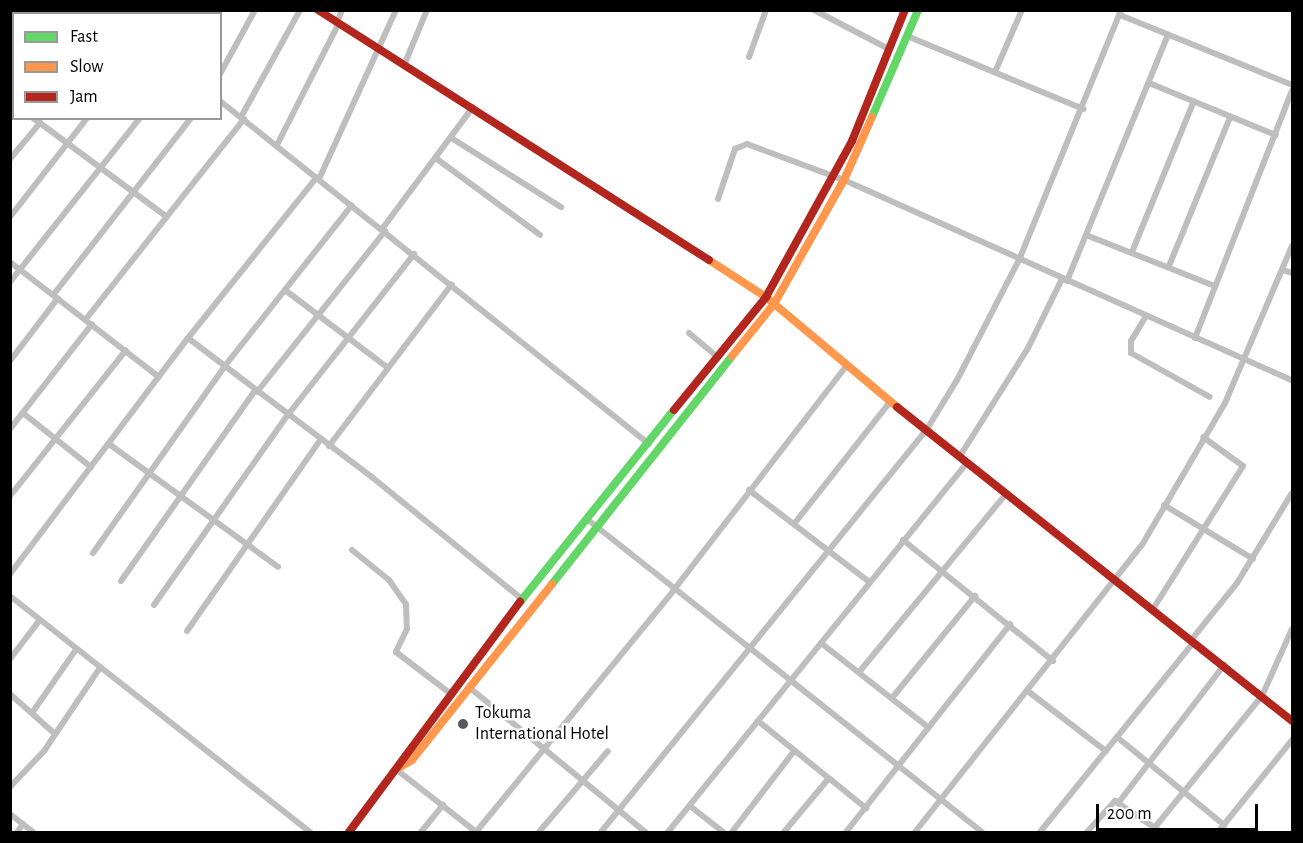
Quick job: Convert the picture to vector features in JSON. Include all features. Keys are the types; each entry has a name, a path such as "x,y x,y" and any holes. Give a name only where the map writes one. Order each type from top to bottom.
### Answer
{"main road":[{"path":"318,10 405,63 766,297 846,366 1194,640 1293,721"},
{"path":"349,832 399,768 404,755 522,599 766,297 834,177 905,10"},
{"path":"399,768 412,760 774,304 844,180 918,10"}],"street":[{"path":"222,70 255,10"},
{"path":"10,429 242,118 300,10"},
{"path":"277,145 338,23 342,10"},
{"path":"10,574 188,338 318,178 396,10"},
{"path":"405,63 427,10"},
{"path":"749,57 766,10"},
{"path":"814,10 889,49"},
{"path":"995,72 1022,10"},
{"path":"601,832 927,429 957,380 1018,260 1083,109 1120,13 1293,87 1195,338"},
{"path":"668,832 903,540 964,459 1028,348 1086,235 1168,35"},
{"path":"907,36 1083,109"},
{"path":"1149,83 1276,135"},
{"path":"1132,252 1194,101"},
{"path":"222,103 452,284 649,444"},
{"path":"121,581 256,391 384,230 453,139 473,107"},
{"path":"1169,266 1230,117"},
{"path":"36,120 167,217"},
{"path":"10,217 85,120"},
{"path":"10,282 102,169 139,120"},
{"path":"10,361 56,296 190,120"},
{"path":"10,159 40,123"},
{"path":"453,139 561,207"},
{"path":"718,199 735,149 742,144 844,180 1018,260 1293,380"},
{"path":"437,159 540,235"},
{"path":"93,553 224,367 352,205"},
{"path":"1086,235 1215,286"},
{"path":"915,832 1117,581 1164,505 1245,360 1293,246"},
{"path":"154,605 287,416 346,337 414,254"},
{"path":"10,262 159,377"},
{"path":"1283,270 1293,273"},
{"path":"329,446 452,284"},
{"path":"285,290 316,316 388,368"},
{"path":"1146,316 1131,341 1131,354 1210,397"},
{"path":"689,333 718,357"},
{"path":"188,338 522,599"},
{"path":"10,496 126,350"},
{"path":"399,768 476,832 673,591 846,366"},
{"path":"794,524 891,402"},
{"path":"23,413 57,436 91,467"},
{"path":"1153,609 1243,466 1203,437"},
{"path":"188,631 320,440"},
{"path":"109,444 216,519 278,567"},
{"path":"749,490 868,581"},
{"path":"1040,832 1194,640 1253,559 1293,493"},
{"path":"860,671 1006,494"},
{"path":"1164,505 1253,559"},
{"path":"587,519 595,529 979,831"},
{"path":"903,540 1010,624 1053,661"},
{"path":"352,550 389,580 406,603 407,629 396,652 451,694"},
{"path":"10,596 75,651 310,832"},
{"path":"892,698 975,596"},
{"path":"10,659 39,621"},
{"path":"846,832 1010,624"},
{"path":"1153,830 1262,696 1293,629"},
{"path":"821,643 860,671 929,728"},
{"path":"32,713 75,651"},
{"path":"1087,832 1110,804 1119,802 1224,665"},
{"path":"10,787 55,734 99,669"},
{"path":"470,688 542,751 645,832"},
{"path":"1029,692 1106,751"},
{"path":"10,694 55,734"},
{"path":"758,721 866,808"},
{"path":"1117,737 1224,825"},
{"path":"1218,832 1293,740"},
{"path":"732,832 795,750"},
{"path":"539,832 580,781 608,752"},
{"path":"784,832 828,778"},
{"path":"1119,802 1153,830 1161,832"},
{"path":"421,832 443,805"},
{"path":"690,806 723,832"},
{"path":"10,814 33,832"},
{"path":"17,832 23,824"}],"traffic: fast":[{"path":"872,117 918,10"},
{"path":"552,584 732,356"},
{"path":"520,602 674,410"}],"traffic: slow":[{"path":"732,356 774,304 844,180 872,117"},
{"path":"709,260 766,297 897,407"},
{"path":"400,767 412,760 552,584"}],"traffic: jam":[{"path":"318,10 709,260"},
{"path":"674,410 766,297 852,141 905,10"},
{"path":"897,407 1292,721"},
{"path":"349,832 520,602"}],"place":[{"name":"Tokuma International Hotel","path":"463,724"}]}
